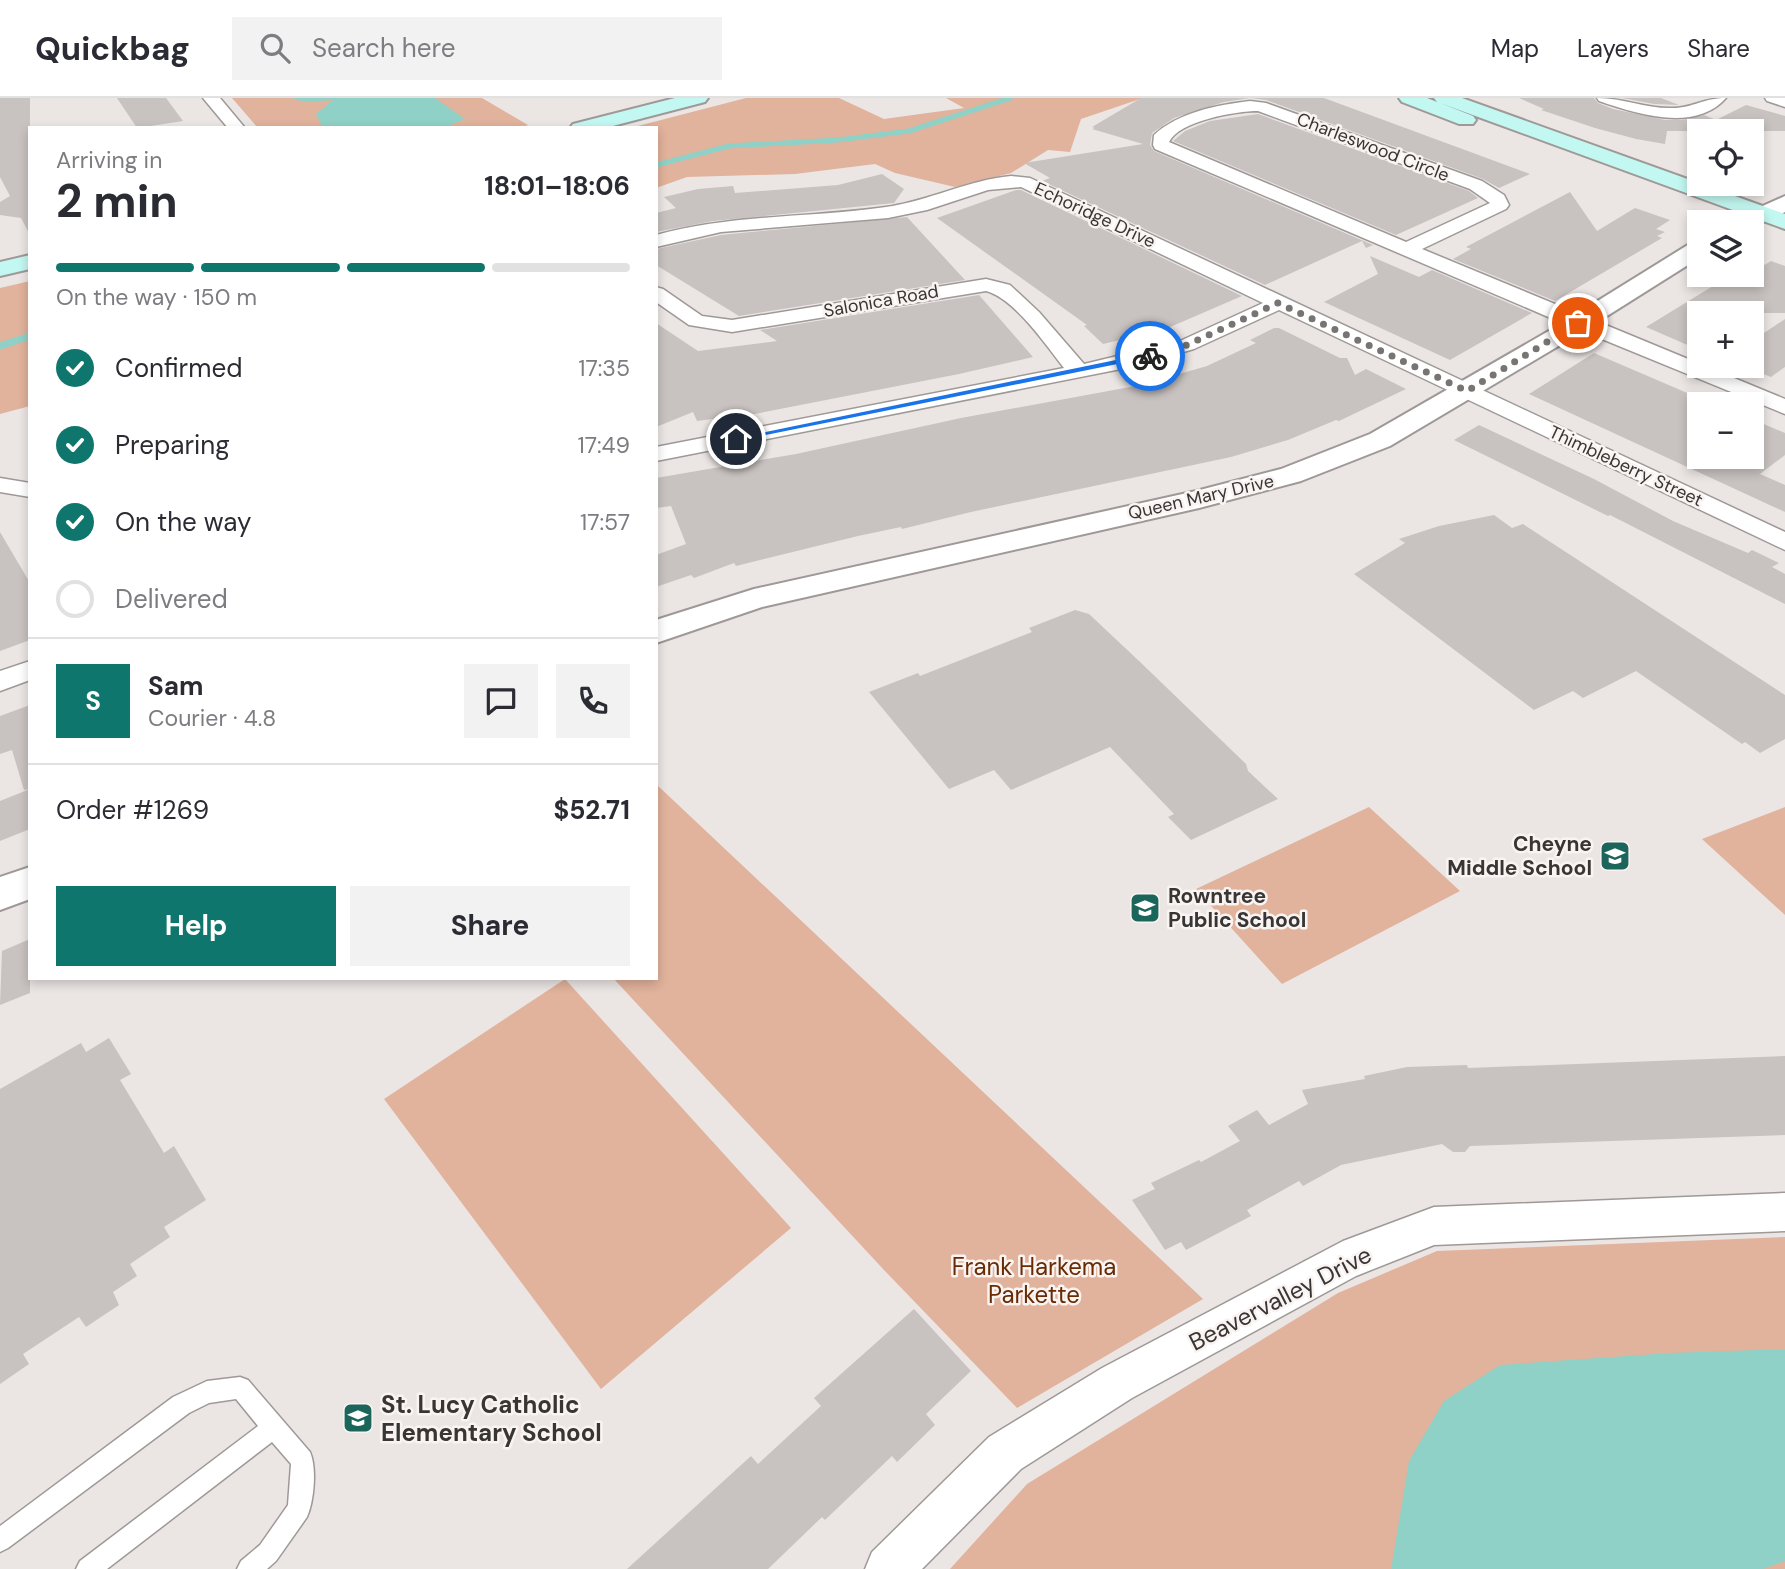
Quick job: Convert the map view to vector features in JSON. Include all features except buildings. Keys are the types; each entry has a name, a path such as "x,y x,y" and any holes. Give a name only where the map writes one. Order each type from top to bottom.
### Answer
{"main road":[{"path":"588,126 698,98"},
{"path":"1409,98 1720,210"},
{"path":"1444,98 1724,210"},
{"path":"1764,221 1785,222"},
{"path":"1764,227 1785,237"},
{"path":"0,269 28,262"}],"street":[{"path":"211,98 234,126"},
{"path":"1605,98 1631,107 1661,112 1692,111 1718,98"},
{"path":"1773,98 1785,102"},
{"name":"Charleswood Circle","path":"1405,250 1491,210 1500,205 1498,199 1476,185 1260,106 1237,107 1200,118 1173,129 1160,139 1161,145 1172,151 1405,250 1578,323 1785,407"},
{"name":"Echoridge Drive","path":"658,241 679,233 729,225 829,218 908,208 984,185 1013,180 1024,182 1467,391"},
{"path":"1764,214 1785,203"},
{"name":"Queen Mary Drive","path":"658,631 776,594 1199,499 1291,475 1380,440 1467,391 1687,255"},
{"name":"Salonica Road","path":"658,294 696,321 732,326 986,285 1003,289 1032,316 1079,372"},
{"path":"658,454 1131,361 1187,345 1278,303"},
{"name":"Thimbleberry Street","path":"1467,391 1785,542"},
{"path":"0,485 28,490"},
{"path":"0,681 28,671"},
{"path":"0,894 28,883"},
{"name":"Beavervalley Drive","path":"889,1569 1005,1453 1117,1382 1343,1261 1434,1226 1785,1212"}],"lane":[{"path":"0,1540 181,1405 207,1392 240,1388 302,1460 299,1509 268,1553 249,1569"},
{"path":"88,1569 274,1427"}],"green space":[{"path":"232,98 482,98 528,125 525,126 256,126"},
{"path":"746,98 839,98 884,119 964,108 946,98 1143,98 1081,119 1070,152 1048,150 1011,173 955,187 895,173 875,164 795,174 687,177 658,187 658,126 638,126"},
{"path":"28,281 28,407 0,414 0,288"},
{"name":"Frank Harkema Parkette","path":"658,786 1203,1299 1017,1408 884,1270 615,980 658,980"},
{"path":"1369,807 1460,891 1282,984 1196,889"},
{"path":"1785,807 1785,915 1702,839"},
{"path":"566,980 791,1228 601,1389 384,1099"},
{"path":"1785,1237 1785,1569 950,1569 1027,1484 1338,1293 1437,1251"}],"water":[{"path":"292,98 435,98 465,119 448,126 322,126 316,114 333,100 305,102"},
{"path":"1785,1349 1785,1561 1763,1569 1391,1569 1409,1461 1444,1401 1500,1365 1669,1353"}],"waterway":[{"path":"658,164 729,146 838,140 909,131 1010,98"},
{"path":"0,346 28,337"}],"way so far":[{"path":"1150,356 1187,345 1278,303 1467,391 1578,323"}],"place":[{"name":"Cheyne Middle School","path":"1615,856"},
{"name":"Rowntree Public School","path":"1145,908"},
{"name":"St. Lucy Catholic Elementary School","path":"358,1418"}],"route":[{"path":"736,439 1150,356"}]}
